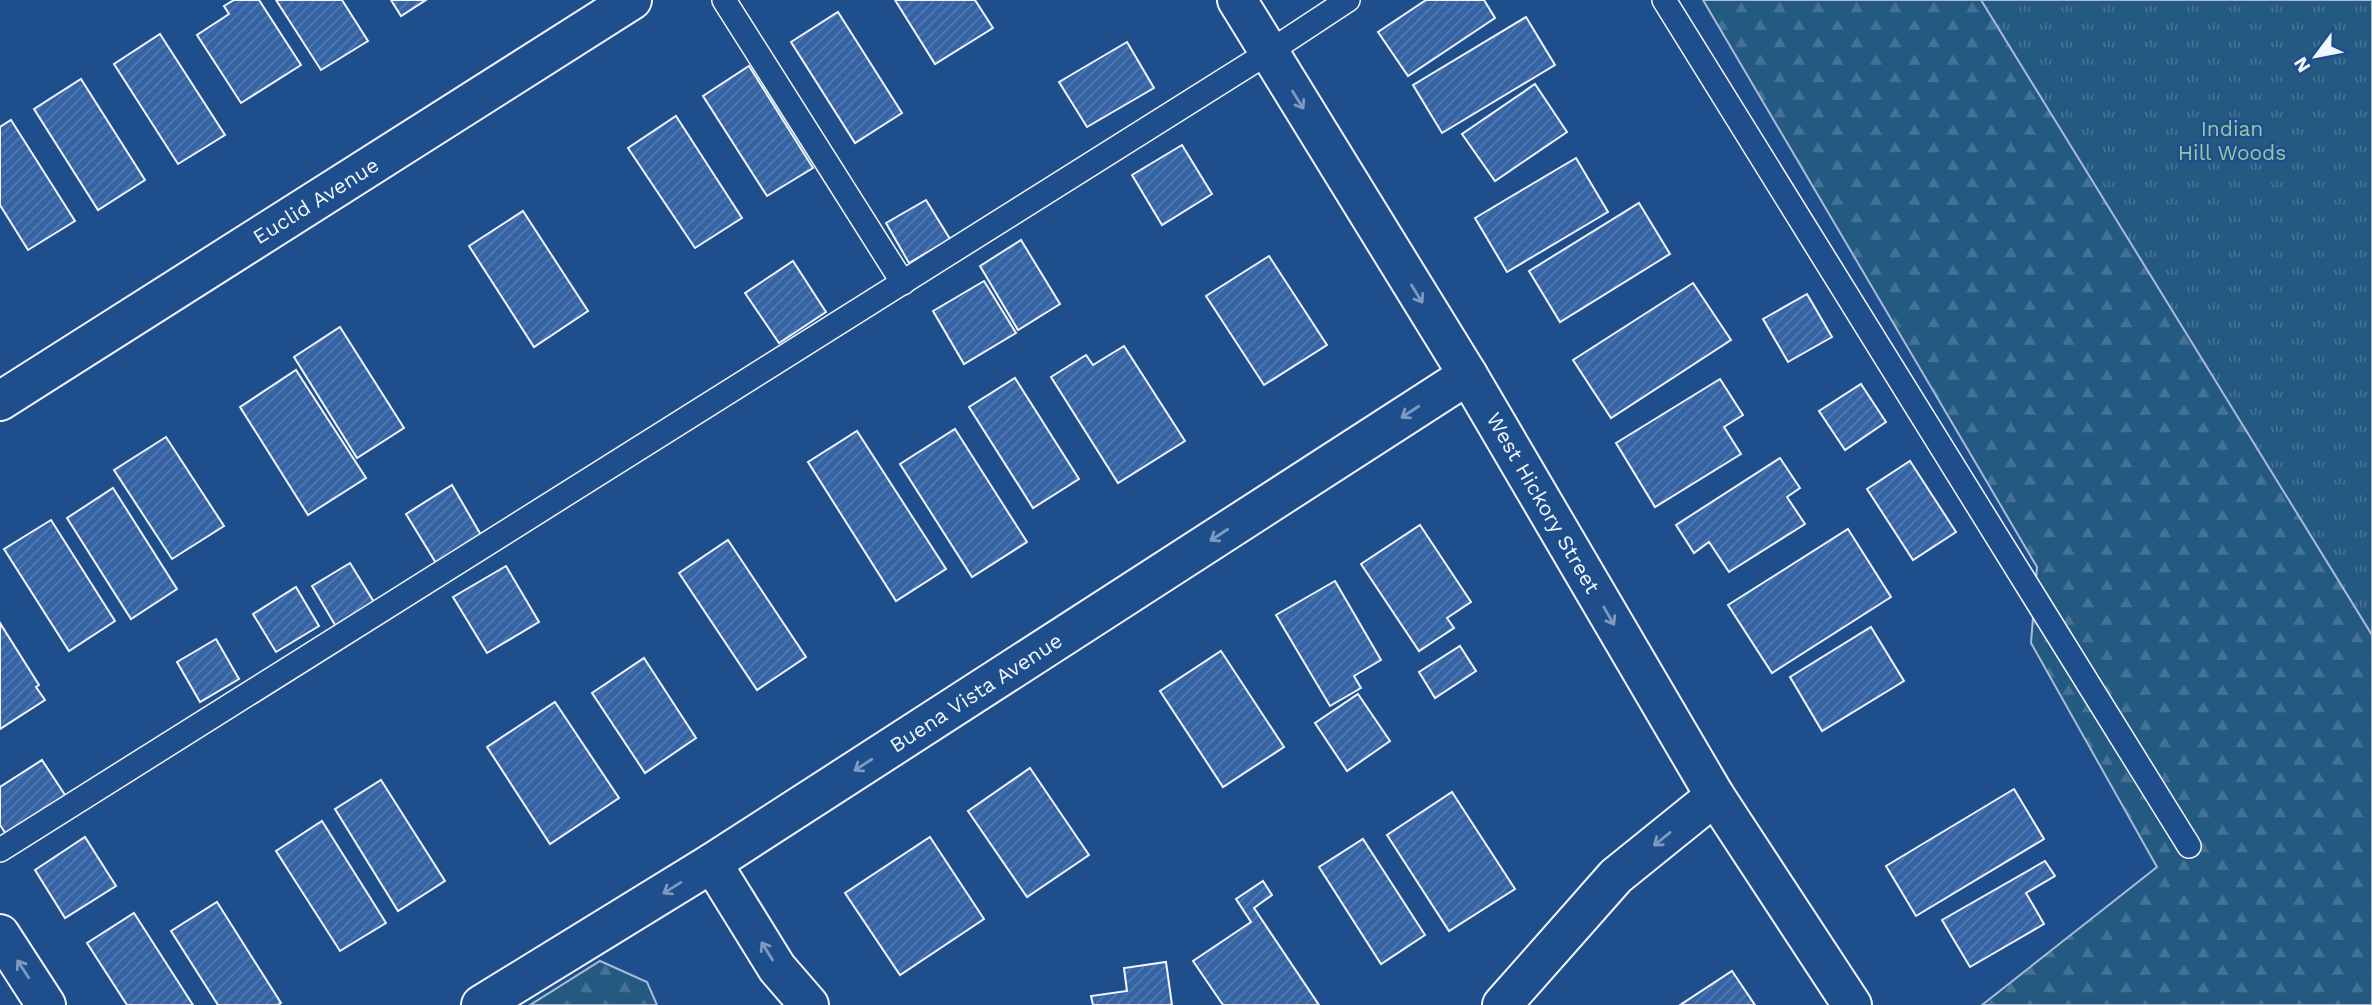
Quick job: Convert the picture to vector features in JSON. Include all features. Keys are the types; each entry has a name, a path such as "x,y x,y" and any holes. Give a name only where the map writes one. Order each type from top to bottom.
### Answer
{"street":[{"name":"Euclid Avenue","path":"0,401 632,0"},
{"name":"West Hickory Street","path":"1237,0 1468,375 1715,796 1852,1005"},
{"name":"Buena Vista Avenue","path":"481,1005 712,863 1468,375"},
{"path":"1502,1005 1616,876 1715,796"},
{"path":"712,863 777,968 808,1005"},
{"path":"0,934 46,1005"}],"lane":[{"path":"724,0 903,283"},
{"path":"0,850 1348,0"},
{"path":"1664,0 2189,846"}],"green space":[{"path":"1703,0 2372,0 2372,1005 1982,1005 2157,867 2031,643 2037,567"},
{"name":"Indian Hill Woods","path":"1981,0 2372,0 2372,635"},
{"path":"600,961 647,982 657,1005 530,1005"}],"building":[{"path":"234,0 259,0 301,65 241,103 197,35 229,14 224,6"},
{"path":"276,0 342,0 368,41 321,70"},
{"path":"391,0 426,0 401,16"},
{"path":"895,0 975,0 993,28 935,64"},
{"path":"1426,0 1484,0 1495,18 1408,76 1378,32"},
{"path":"838,12 902,113 855,143 791,42"},
{"path":"1526,17 1555,65 1442,133 1413,85"},
{"path":"160,34 225,135 178,164 114,64"},
{"path":"1127,42 1154,88 1087,127 1059,82"},
{"path":"749,66 813,168 767,196 703,96"},
{"path":"81,79 145,180 98,210 34,109"},
{"path":"1535,84 1567,132 1495,181 1462,134"},
{"path":"676,116 742,218 695,248 628,148"},
{"path":"11,120 75,221 28,250 0,205 0,127"},
{"path":"1182,145 1212,194 1162,225 1132,175"},
{"path":"1576,158 1608,212 1507,272 1475,218"},
{"path":"926,200 950,239 909,263 886,223"},
{"path":"1639,203 1670,254 1560,322 1529,271"},
{"path":"523,211 588,311 534,347 469,246"},
{"path":"1021,240 1060,304 1018,330 980,266"},
{"path":"1269,256 1327,345 1264,385 1206,296"},
{"path":"793,261 826,312 779,343 745,293"},
{"path":"984,281 1016,333 964,364 933,311"},
{"path":"1693,283 1731,340 1611,418 1573,360"},
{"path":"1807,294 1832,337 1788,362 1763,319"},
{"path":"340,327 404,428 357,458 294,357"},
{"path":"1124,346 1185,441 1118,483 1051,377 1086,355 1093,365"},
{"path":"296,370 366,478 308,515 240,407"},
{"path":"1015,378 1079,479 1033,508 969,407"},
{"path":"1720,379 1743,415 1724,427 1741,454 1655,507 1616,443"},
{"path":"1861,384 1886,422 1845,450 1819,411"},
{"path":"955,429 1027,542 972,577 900,464"},
{"path":"857,431 946,569 896,601 808,462"},
{"path":"166,437 224,526 172,559 114,470"},
{"path":"1780,458 1800,488 1787,497 1805,524 1729,572 1709,542 1694,553 1676,525"},
{"path":"1910,461 1956,532 1913,560 1867,489"},
{"path":"452,485 481,535 436,563 406,514"},
{"path":"113,488 177,589 131,619 67,518"},
{"path":"51,520 115,621 69,651 4,549"},
{"path":"1420,525 1471,602 1447,618 1454,628 1419,651 1361,564"},
{"path":"1848,529 1891,597 1772,673 1728,605"},
{"path":"728,540 806,657 757,690 679,573"},
{"path":"350,563 377,607 338,630 312,586"},
{"path":"506,566 539,622 487,653 453,597"},
{"path":"1335,581 1381,660 1354,676 1361,688 1330,706 1276,615"},
{"path":"296,587 319,626 276,652 253,614"},
{"path":"0,623 39,685 36,687 45,700 0,729"},
{"path":"1871,627 1904,681 1822,731 1790,677"},
{"path":"216,639 239,679 200,702 177,662"},
{"path":"1460,646 1476,671 1435,698 1419,672"},
{"path":"1221,651 1284,747 1223,787 1160,691"},
{"path":"644,658 696,738 645,773 592,693"},
{"path":"1358,694 1390,741 1347,771 1315,723"},
{"path":"555,702 619,798 550,844 487,747"},
{"path":"42,760 67,798 8,837 0,825 0,787"},
{"path":"1030,768 1089,855 1027,897 968,811"},
{"path":"381,780 445,881 398,911 335,809"},
{"path":"2014,789 2044,839 1916,916 1886,866"},
{"path":"1452,792 1515,889 1449,931 1387,835"},
{"path":"322,821 386,923 340,951 276,851"},
{"path":"85,837 116,886 65,918 35,870"},
{"path":"930,837 984,919 900,975 845,893"},
{"path":"1363,839 1425,935 1381,964 1319,867"},
{"path":"2045,861 2055,876 2026,893 2044,924 1970,967 1942,920"},
{"path":"1263,881 1272,895 1254,908 1319,1005 1223,1005 1193,961 1251,922 1236,899"},
{"path":"217,902 281,1003 278,1005 218,1005 171,931"},
{"path":"134,913 193,1005 127,1005 87,943"},
{"path":"1166,962 1172,1005 1093,1005 1091,996 1127,991 1124,968"},
{"path":"1732,971 1755,1005 1680,1005"}]}
